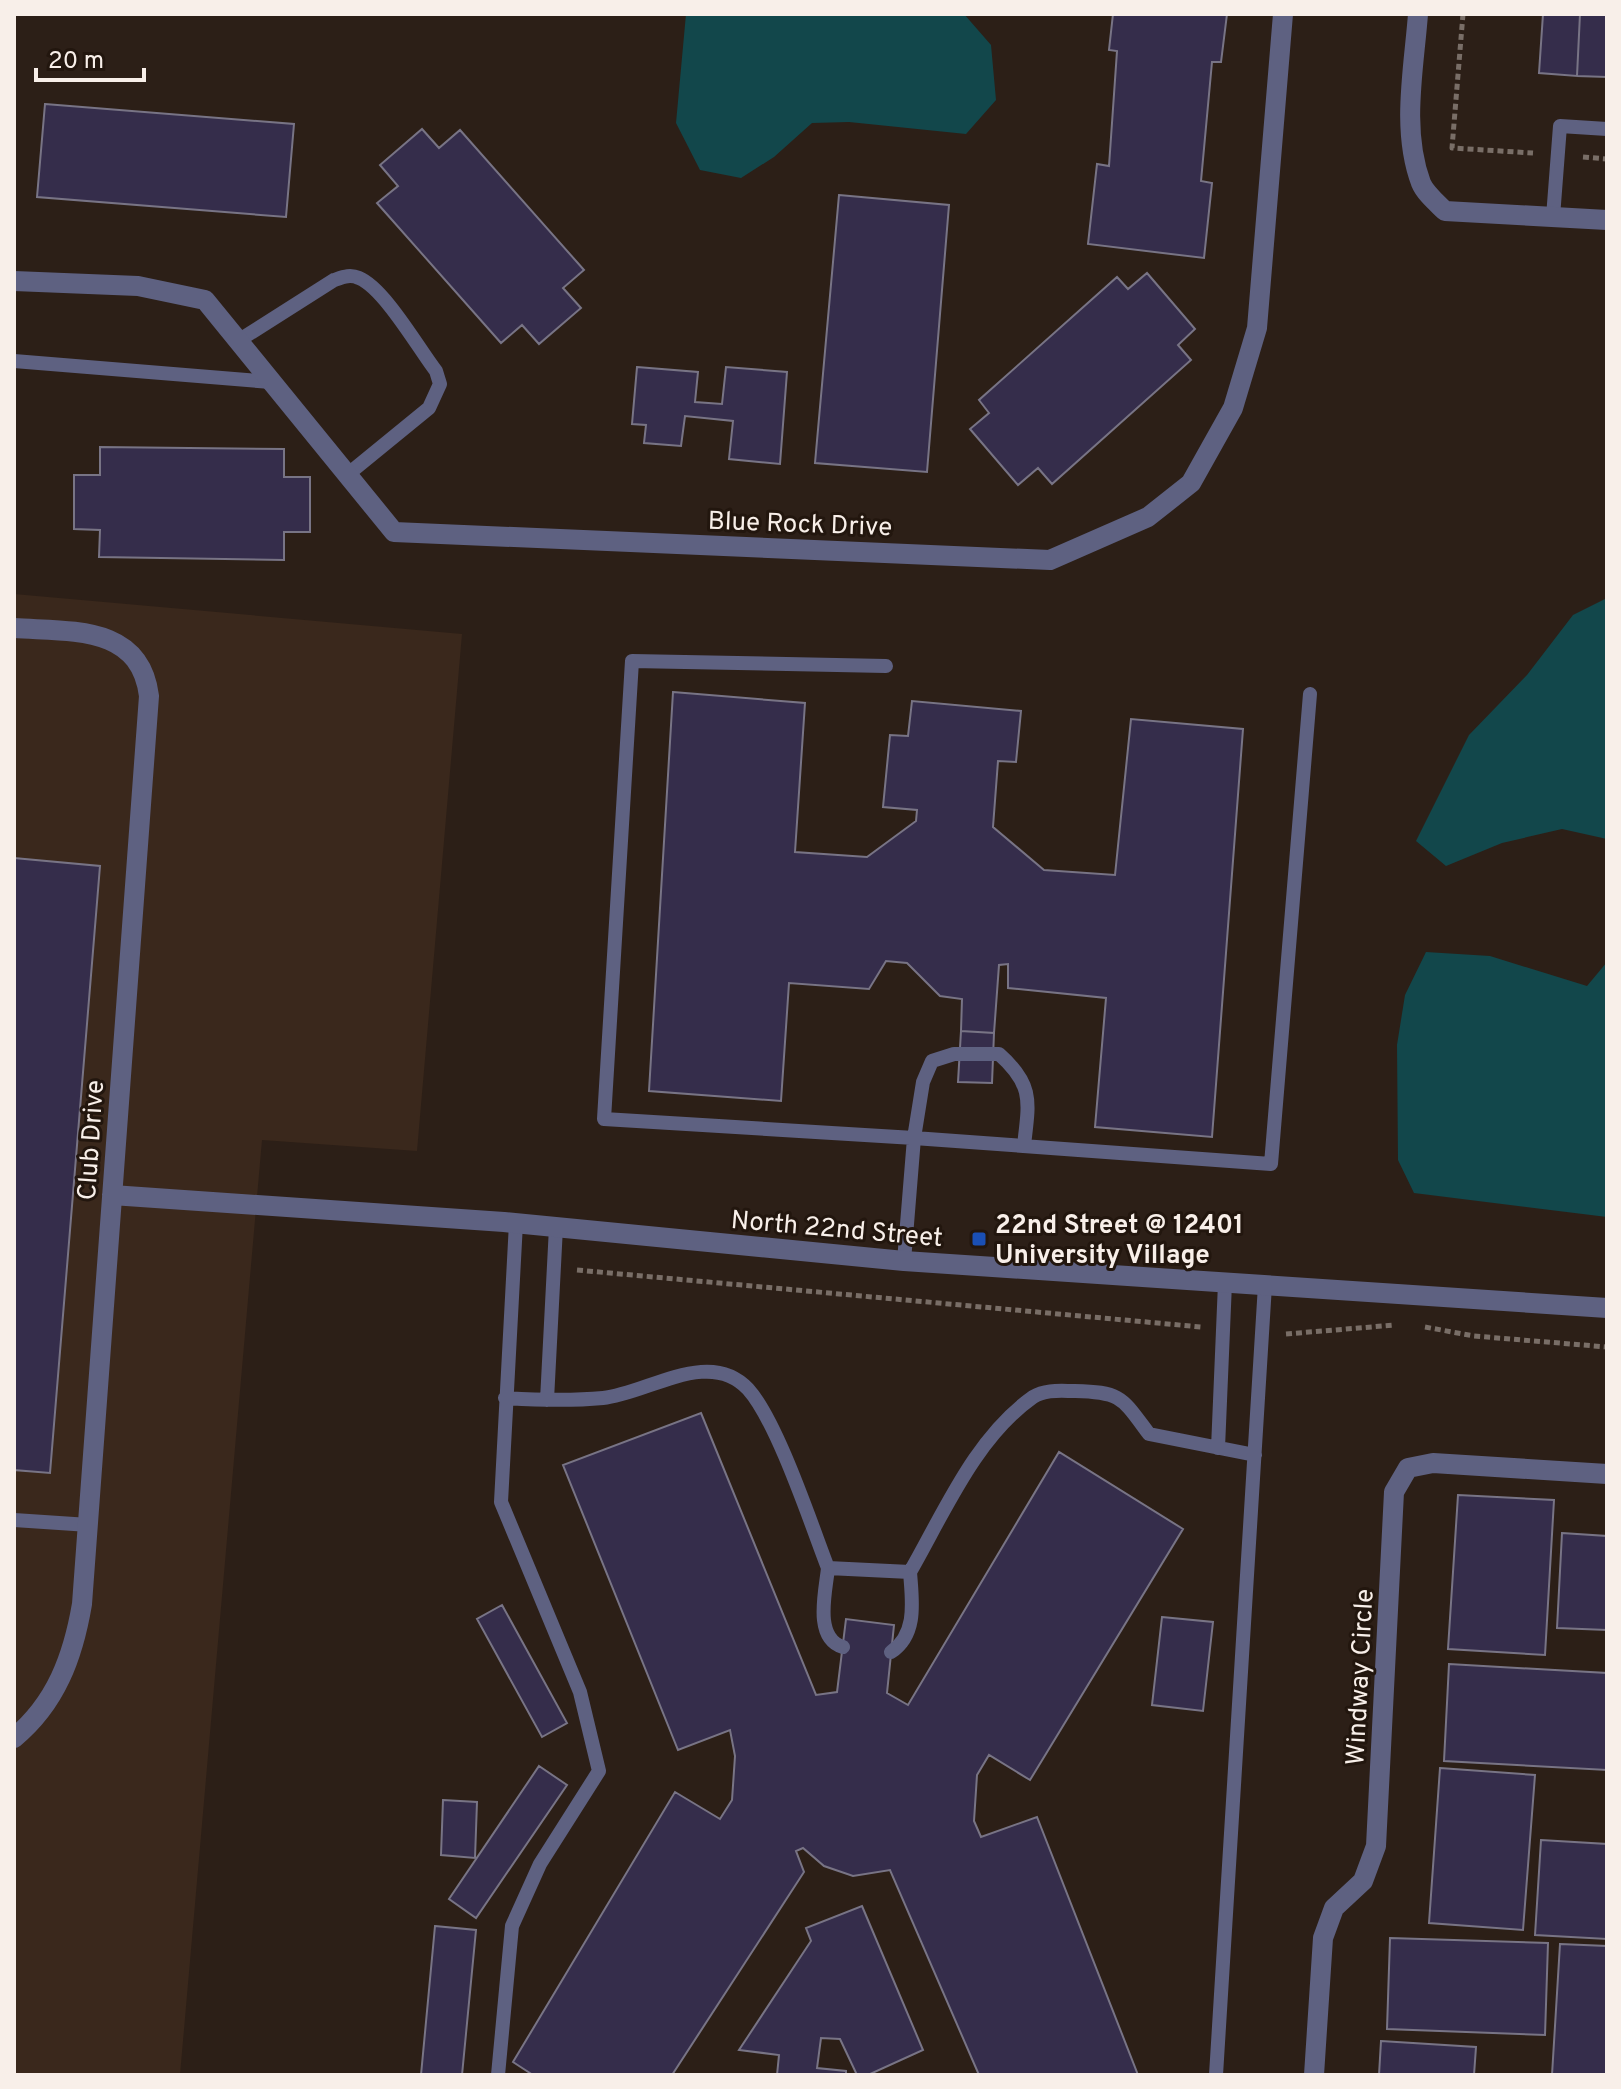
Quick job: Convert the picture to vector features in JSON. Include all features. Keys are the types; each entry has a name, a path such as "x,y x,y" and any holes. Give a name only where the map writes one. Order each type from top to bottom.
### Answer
{"street":[{"name":"Blue Rock Drive","path":"14,281 138,286 205,300 394,532 1050,560 1148,517 1191,483 1233,408 1257,328 1283,14"},
{"path":"1418,14 1410,130 1421,185 1445,211 1607,220"},
{"name":"Club Drive","path":"14,628 99,635 130,652 147,680 149,696 82,1604 67,1667 52,1696 14,1738"},
{"name":"North 22nd Street","path":"112,1195 516,1223 904,1261 1607,1308"},
{"name":"Windway Circle","path":"1314,2075 1323,1938 1334,1908 1363,1881 1376,1846 1394,1492 1408,1468 1433,1463 1607,1474"}],"lane":[{"path":"1553,217 1560,126 1607,129"},
{"path":"238,341 346,276 360,278 374,289 436,371 440,384 429,408 347,475"},
{"path":"14,361 271,382"},
{"path":"886,666 632,661 604,1119 1271,1164 1310,694"},
{"path":"904,1261 914,1138 923,1082 932,1061 954,1054 999,1054 1025,1081 1029,1105 1024,1145"},
{"path":"498,2075 512,1926 540,1864 599,1771 580,1692 501,1502 516,1223"},
{"path":"547,1400 556,1227"},
{"path":"1218,1448 1225,1283"},
{"path":"1216,2075 1265,1285"},
{"path":"505,1398 606,1398 689,1373 727,1376 743,1385 750,1391 776,1438 828,1568 823,1613 826,1631 836,1645 843,1647"},
{"path":"891,1652 902,1645 910,1627 910,1572 983,1447 1034,1396 1051,1391 1107,1392 1125,1403 1149,1434 1255,1455"},
{"path":"14,1520 89,1525"},
{"path":"828,1568 910,1572"}],"path":[{"path":"1463,14 1452,148 1607,159"},
{"path":"553,1268 1224,1330"},
{"path":"1264,1335 1408,1326"},
{"path":"1421,1326 1474,1336 1607,1347"}],"shaded area":[{"path":"14,594 462,634 417,1151 262,1140 180,2075 14,2075"}],"water":[{"path":"686,14 964,14 991,45 996,100 966,134 849,122 812,123 774,157 741,178 700,170 676,123"},
{"path":"1607,598 1607,839 1562,829 1502,843 1446,866 1416,841 1469,735 1527,675 1573,615"},
{"path":"1426,952 1490,956 1587,986 1607,962 1607,1217 1414,1193 1398,1160 1397,1045 1405,995"}],"building":[{"path":"1113,14 1227,14 1221,62 1212,62 1201,181 1212,183 1204,258 1088,244 1097,164 1109,166 1117,51 1109,50"},
{"path":"1543,14 1580,14 1577,76 1539,73"},
{"path":"1580,14 1607,14 1607,77 1577,76"},
{"path":"45,104 294,124 286,217 37,197"},
{"path":"422,129 439,148 460,130 584,270 563,288 581,308 539,344 522,325 501,343 377,203 398,186 380,165"},
{"path":"839,195 949,205 927,472 815,463"},
{"path":"1147,273 1195,329 1178,345 1191,360 1052,484 1038,468 1018,485 970,429 989,413 979,400 1117,277 1128,289"},
{"path":"637,367 698,372 695,402 722,404 726,367 787,372 780,464 729,459 733,421 685,416 681,446 644,443 646,425 632,424"},
{"path":"100,447 284,449 284,477 310,477 310,532 284,532 284,560 99,557 100,530 74,529 74,475 100,475"},
{"path":"673,692 805,703 795,852 867,857 916,821 917,810 883,807 890,735 908,736 912,701 1021,711 1016,762 998,761 993,827 1044,870 1115,875 1131,719 1243,729 1212,1137 1095,1127 1106,998 1008,988 1008,964 999,965 994,1033 961,1031 962,999 940,996 907,963 886,961 869,989 789,983 781,1101 649,1091"},
{"path":"14,858 100,866 50,1473 14,1470"},
{"path":"961,1031 994,1033 992,1083 958,1082"},
{"path":"701,1413 816,1695 837,1692 846,1619 894,1625 887,1693 908,1705 1059,1452 1183,1529 1030,1780 989,1755 977,1775 974,1821 981,1837 1037,1817 1138,2075 979,2075 890,1870 853,1876 824,1866 803,1848 796,1851 804,1872 672,2075 533,2075 513,2062 675,1792 720,1819 732,1800 735,1756 730,1730 678,1750 563,1465"},
{"path":"1458,1495 1554,1500 1545,1655 1448,1649"},
{"path":"1562,1533 1607,1536 1607,1630 1557,1628"},
{"path":"502,1605 567,1723 542,1737 477,1619"},
{"path":"1162,1617 1213,1622 1203,1711 1152,1705"},
{"path":"1449,1664 1607,1673 1607,1770 1444,1761"},
{"path":"539,1766 567,1785 476,1918 449,1899"},
{"path":"1440,1768 1535,1775 1523,1930 1429,1923"},
{"path":"443,1800 477,1802 475,1858 441,1855"},
{"path":"1541,1840 1607,1844 1607,1939 1535,1935"},
{"path":"862,1906 923,2050 868,2075 857,2075 840,2039 821,2038 817,2068 846,2071 846,2075 777,2075 779,2055 739,2050 811,1941 806,1928"},
{"path":"435,1926 476,1930 462,2075 421,2075"},
{"path":"1390,1938 1548,1943 1545,2035 1387,2029"},
{"path":"1560,1944 1607,1946 1607,2075 1552,2075"},
{"path":"1381,2041 1476,2047 1474,2075 1379,2075"}],"place":[{"name":"22nd Street @ 12401 University Village","path":"979,1239"}]}
